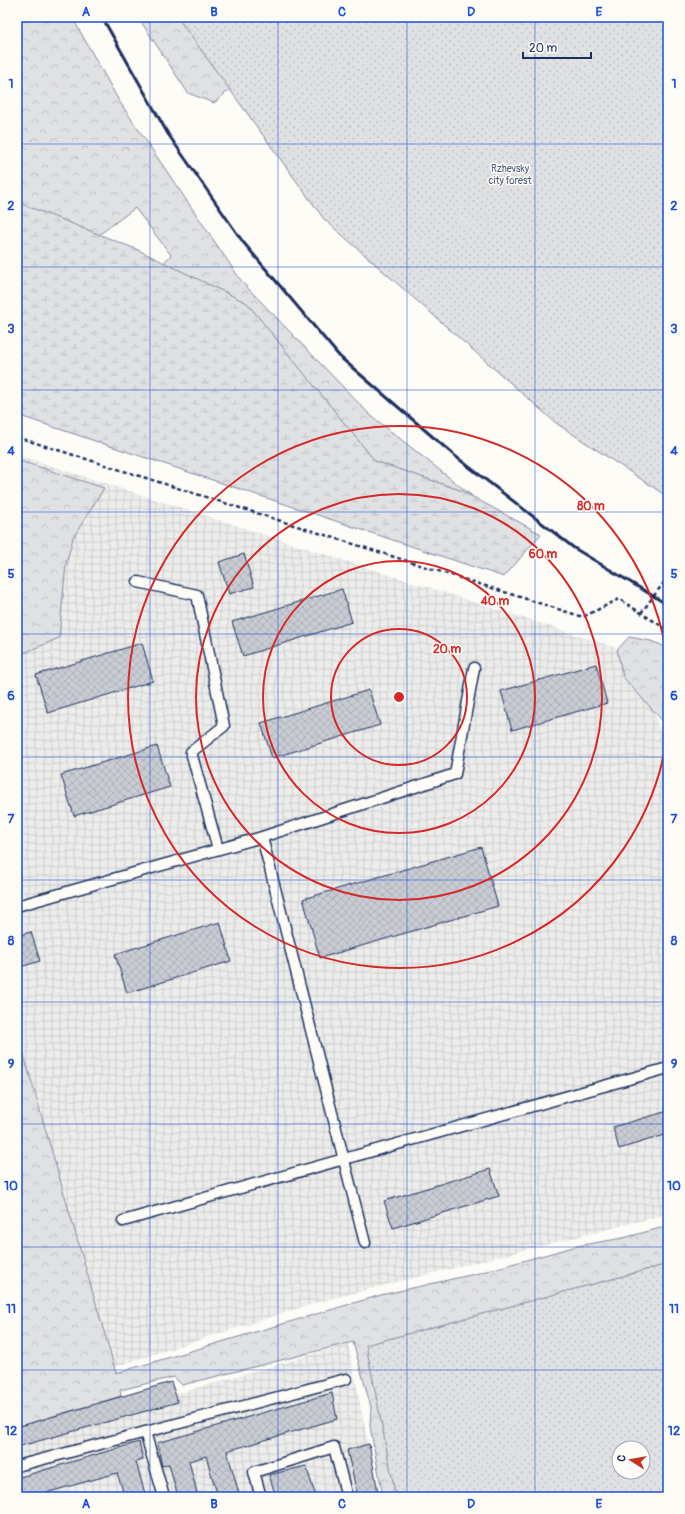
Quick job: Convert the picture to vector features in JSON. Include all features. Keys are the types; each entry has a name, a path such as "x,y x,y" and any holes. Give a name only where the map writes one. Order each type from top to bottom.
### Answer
{"lane":[{"path":"138,582 197,596 224,726 191,752 218,849"},
{"path":"17,906 262,837 455,774 474,668"},
{"path":"262,837 366,1243"},
{"path":"123,1221 668,1068"},
{"path":"17,1466 346,1380"},
{"path":"145,1432 164,1497"},
{"path":"261,1497 254,1472 334,1447 347,1497"}],"path":[{"path":"17,437 583,617 619,599 668,630"},
{"path":"642,614 668,577"}],"shaded area":[{"path":"17,455 620,649 641,673 668,754 668,1214 318,1302 114,1367 17,1031"},
{"path":"348,1344 379,1497 17,1497 17,1427 171,1382 176,1394"}],"green space":[{"path":"17,17 72,17 119,101 242,282 369,414 471,495 501,529 61,371 171,255 135,208 42,277 17,283"},
{"path":"138,17 233,17 234,86 214,103 188,93"},
{"name":"Rzhevsky city forest","path":"177,17 668,17 668,497 556,423 324,219"},
{"path":"17,202 136,249 247,303 375,461 460,490 541,534 504,577 17,415"},
{"path":"17,460 104,488 73,538 66,564 59,638 17,656"},
{"path":"629,637 651,641 668,648 668,727 623,677 617,650"},
{"path":"17,1031 116,1373 381,1295 479,1273 577,1246 623,1238 668,1226 668,1497 383,1497 370,1426 371,1407 353,1342 182,1385 174,1377 120,1390 121,1396 17,1427"},
{"path":"668,1264 668,1497 396,1497 366,1345"}],"building":[{"path":"244,554 254,587 229,594 219,562"},
{"path":"342,589 352,622 243,656 232,622"},
{"path":"142,643 153,681 48,713 36,675"},
{"path":"596,664 607,703 512,730 501,691"},
{"path":"369,690 380,725 272,758 261,723"},
{"path":"157,746 170,787 74,816 61,775"},
{"path":"481,847 498,906 320,958 303,899"},
{"path":"220,922 231,961 127,993 115,954"},
{"path":"31,932 40,961 17,968 17,936"},
{"path":"668,1111 668,1134 619,1149 613,1127"},
{"path":"490,1169 499,1196 393,1228 384,1201"},
{"path":"171,1382 178,1402 17,1447 17,1427"},
{"path":"332,1393 337,1419 227,1451 240,1497 218,1497 206,1456 189,1461 198,1497 178,1497 169,1464 162,1466 157,1443"},
{"path":"139,1442 143,1460 136,1462 146,1497 125,1497 117,1473 31,1497 17,1497 17,1478"},
{"path":"369,1444 379,1497 358,1497 347,1450"},
{"path":"306,1466 316,1497 276,1497 269,1475"}],"railway":[{"path":"102,17 168,134 243,242 340,357 455,456 574,548 668,605"}]}
